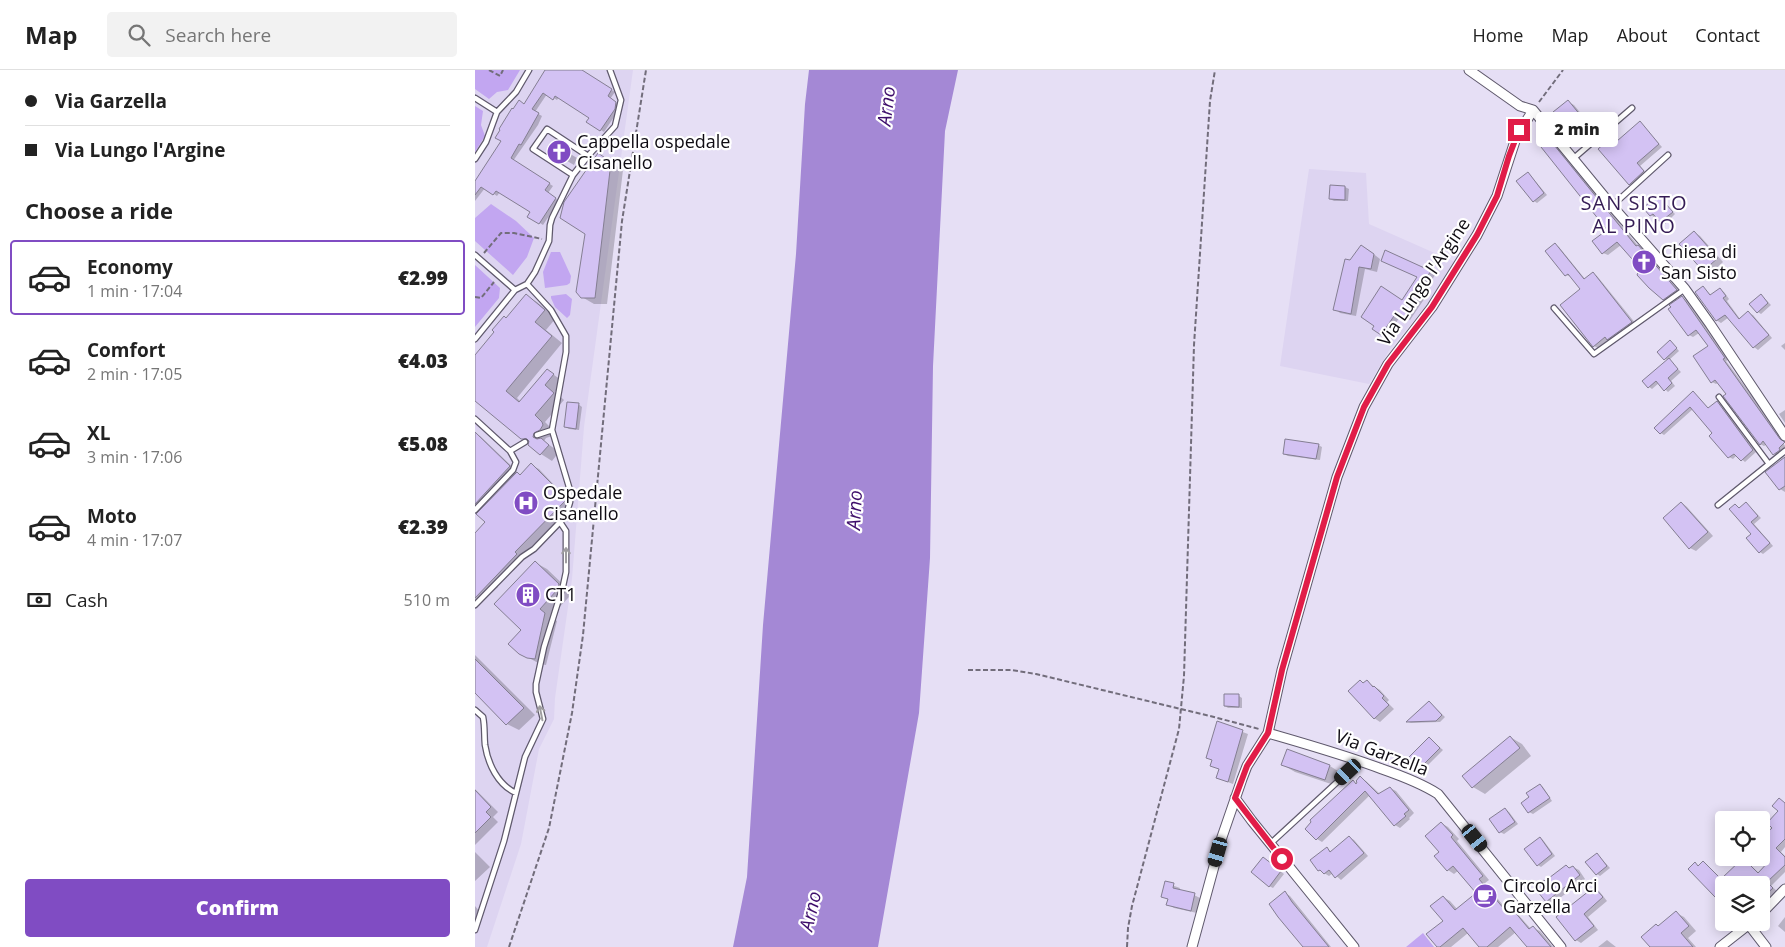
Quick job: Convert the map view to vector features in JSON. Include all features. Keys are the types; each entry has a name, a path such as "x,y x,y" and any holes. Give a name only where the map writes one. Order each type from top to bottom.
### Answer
{"street":[{"path":"1469,70 1520,106 1533,110 1685,289 1785,436"},
{"name":"Via Lungo l'Argine","path":"1192,947 1235,798 1247,766 1268,733 1282,670 1337,477 1364,407 1388,364 1432,307 1477,235 1497,196 1515,138 1533,110"},
{"name":"Via Garzella","path":"1268,733 1360,761 1411,780 1438,794 1561,947"},
{"path":"1235,798 1354,947"},
{"path":"1770,905 1785,889"},
{"path":"1720,947 1741,931"},
{"path":"1755,931 1766,947"}],"lane":[{"path":"475,160 486,142 497,112 516,92 529,70"},
{"path":"475,339 515,290 527,284 535,272 549,241 550,225 573,175 615,126 621,100 610,70"},
{"path":"475,98 497,112"},
{"path":"1574,158 1632,108"},
{"path":"573,175 533,150 547,129 588,156"},
{"path":"1613,206 1668,155"},
{"path":"477,257 515,290"},
{"path":"475,606 522,557 534,549 561,522 568,509 570,498 569,487 552,430 566,352 566,336 551,310 527,284"},
{"path":"1553,308 1595,354 1685,289"},
{"path":"1719,397 1769,464"},
{"path":"475,419 510,451 516,462 513,470 475,510"},
{"path":"537,435 552,430"},
{"path":"510,451 525,442"},
{"path":"1717,505 1785,451"},
{"path":"475,930 504,841 525,757 543,719 536,692 537,676 566,572 566,531 561,522"},
{"path":"475,710 483,717 485,745 497,778 508,790 516,793"},
{"path":"1270,844 1360,761"}],"path":[{"path":"489,70 500,76 503,70"},
{"path":"509,947 549,828 572,713 584,625 622,221 646,70"},
{"path":"1127,947 1132,906 1179,729 1184,676 1194,344 1210,101 1215,70"},
{"path":"1533,110 1563,70"},
{"path":"477,257 501,233 514,233 549,241"},
{"path":"475,297 481,298 499,276"},
{"path":"968,670 1012,670 1181,709 1268,733"}],"shaded area":[{"name":"Ospedale Cisanello","path":"475,70 633,70 584,427 572,579 555,698 554,719 539,749 521,844 487,947 475,947"},
{"path":"475,70 520,70 508,90 497,92 489,99 475,89"},
{"path":"475,106 483,111 481,125 485,136 475,152"},
{"path":"1309,169 1366,173 1369,224 1455,262 1426,306 1390,349 1369,384 1280,366"},
{"path":"491,204 516,221 534,238 527,257 513,275 475,241 475,218"},
{"path":"551,252 560,252 571,276 570,283 567,285 545,288 543,272"},
{"path":"475,265 500,288 499,298 475,327"},
{"path":"566,294 572,299 570,315 567,318 555,307 551,298 551,296"},
{"path":"1423,933 1434,947 1406,947"}],"water":[{"name":"Arno","path":"809,70 958,70 945,131 933,366 930,558 919,713 878,947 733,947 747,877 763,625 796,254 805,104"}],"building":[{"path":"545,70 582,70 612,89 608,96 616,102 615,109 600,131 586,122 589,118 555,96 553,100 543,93 532,109 539,113 521,145 519,144 511,158 550,183 545,190 556,198 539,224 527,217 530,212 496,191 493,195 481,187 475,195 475,181 501,141 495,138 512,108 519,100 524,104"},
{"path":"1568,100 1590,127 1575,139 1553,112"},
{"path":"1640,121 1659,144 1637,163 1644,171 1629,185 1598,149 1613,136 1617,141"},
{"path":"1550,140 1636,246 1638,245 1677,290 1663,300 1637,275 1640,268 1617,242 1602,254 1592,241 1607,230 1541,147"},
{"name":"Cappella ospedale Cisanello","path":"553,142 570,153 565,161 548,151"},
{"path":"598,153 611,162 595,298 581,298 576,292 585,234 560,218 564,202"},
{"path":"1528,172 1544,193 1533,202 1516,181"},
{"path":"1330,185 1345,186 1345,200 1329,199"},
{"path":"1658,195 1673,212 1660,222 1653,214 1650,216 1643,208"},
{"path":"1694,231 1718,258 1703,271 1679,244"},
{"path":"1555,243 1584,279 1593,272 1632,322 1607,340 1605,337 1593,347 1560,305 1580,289 1568,274 1565,276 1545,251"},
{"path":"1361,245 1374,254 1371,269 1359,267 1351,314 1333,310 1345,259 1350,260"},
{"path":"1385,250 1431,271 1421,285 1425,288 1405,319 1396,313 1381,335 1372,329 1374,326 1361,317 1381,286 1402,300 1417,277 1381,261"},
{"path":"1703,286 1710,295 1720,288 1726,296 1723,298 1739,319 1748,311 1769,335 1753,348 1725,315 1716,321 1695,292"},
{"path":"526,294 545,310 535,322 552,336 506,391 519,402 547,369 554,374 545,385 554,393 535,415 543,425 540,430 534,433 533,437 541,438 549,445 540,455 528,445 529,441 527,439 521,439 475,401 475,355 494,332 492,330 504,316 506,318"},
{"path":"1761,294 1768,303 1757,313 1749,304"},
{"path":"1682,296 1725,358 1723,359 1780,439 1785,442 1779,448 1780,450 1773,455 1763,441 1760,445 1723,396 1726,394 1715,380 1711,383 1693,356 1708,346 1696,330 1688,336 1668,309 1671,307 1669,305"},
{"path":"1670,340 1677,348 1664,360 1657,352"},
{"path":"1669,358 1678,369 1668,378 1672,383 1664,391 1656,381 1648,388 1642,381"},
{"path":"1693,391 1708,408 1717,401 1753,450 1741,461 1734,454 1728,458 1709,436 1712,433 1690,407 1660,434 1654,428"},
{"path":"567,402 579,403 576,429 564,427"},
{"path":"475,432 510,466 475,504"},
{"path":"1285,439 1319,444 1316,459 1283,454"},
{"path":"1785,457 1785,486 1779,490 1765,472"},
{"path":"531,463 566,500 515,552 517,554 475,598 475,533 485,522 476,514 517,472 520,475"},
{"path":"1681,502 1708,532 1689,549 1663,518"},
{"path":"1746,502 1758,516 1751,522 1770,543 1759,553 1746,538 1751,534 1729,509 1735,504 1739,508"},
{"name":"CT1","path":"535,561 559,584 557,590 540,609 545,613 535,659 519,654 508,644 521,630 494,604"},
{"path":"475,659 524,708 506,725 475,693"},
{"path":"1360,680 1363,683 1367,680 1374,686 1384,696 1382,698 1389,705 1374,719 1348,691"},
{"path":"1224,694 1239,694 1239,707 1224,706"},
{"path":"1429,701 1442,715 1436,721 1406,722"},
{"path":"1217,721 1243,730 1228,782 1216,778 1219,769 1210,766 1212,760 1206,758"},
{"path":"1510,736 1520,748 1472,788 1462,776"},
{"path":"1429,737 1440,748 1419,769 1408,758"},
{"path":"1287,749 1330,765 1325,780 1281,765"},
{"path":"1360,776 1378,794 1390,787 1409,810 1404,814 1406,816 1394,826 1365,791 1316,840 1305,829 1311,822 1310,820 1353,780 1356,784"},
{"path":"1540,784 1550,798 1528,813 1521,803 1529,797 1526,793"},
{"path":"475,790 491,807 486,812 491,817 475,833"},
{"path":"1779,798 1785,803 1785,839 1776,848 1785,857 1785,865 1770,879 1770,876 1724,876 1735,866 1751,866 1758,873 1764,866 1770,866 1770,830 1772,828 1770,820 1778,811 1772,806"},
{"path":"1505,808 1515,822 1499,833 1489,819"},
{"path":"1441,822 1483,876 1479,879 1504,909 1509,905 1529,929 1533,926 1551,947 1527,947 1510,927 1487,947 1479,947 1463,928 1440,947 1437,947 1426,934 1443,921 1430,906 1443,896 1455,910 1476,893 1453,866 1447,871 1434,856 1439,852 1425,836"},
{"path":"1349,836 1364,853 1335,878 1329,870 1324,874 1320,870 1318,871 1310,860 1327,847 1330,852"},
{"path":"1540,837 1552,854 1537,866 1524,849"},
{"path":"1597,853 1607,866 1596,875 1585,862"},
{"path":"1263,857 1281,871 1269,887 1251,872"},
{"path":"1703,861 1718,876 1715,876 1715,897 1688,869 1695,862 1698,866"},
{"path":"1566,865 1569,868 1573,866 1580,875 1546,902 1534,887"},
{"path":"1165,881 1174,883 1173,888 1195,893 1191,911 1166,905 1168,899 1161,897"},
{"path":"1594,887 1603,897 1584,914 1594,926 1575,941 1556,917"},
{"path":"1285,891 1329,947 1303,947 1278,917 1269,904"},
{"path":"1676,911 1689,926 1681,933 1693,947 1650,947 1641,937"}],"place":[{"name":"Cappella ospedale Cisanello","path":"559,152"},
{"name":"Chiesa di San Sisto","path":"1644,262"},
{"name":"Ospedale Cisanello","path":"526,503"},
{"name":"CT1","path":"528,595"},
{"name":"Circolo Arci Garzella","path":"1485,896"}],"district":[{"name":"SAN SISTO AL PINO","path":"1634,214"}],"route":[{"path":"1282,859 1235,798 1247,766 1268,733 1282,670 1337,477 1364,407 1377,382 1388,364 1432,307 1477,235 1497,196 1519,130"}]}
